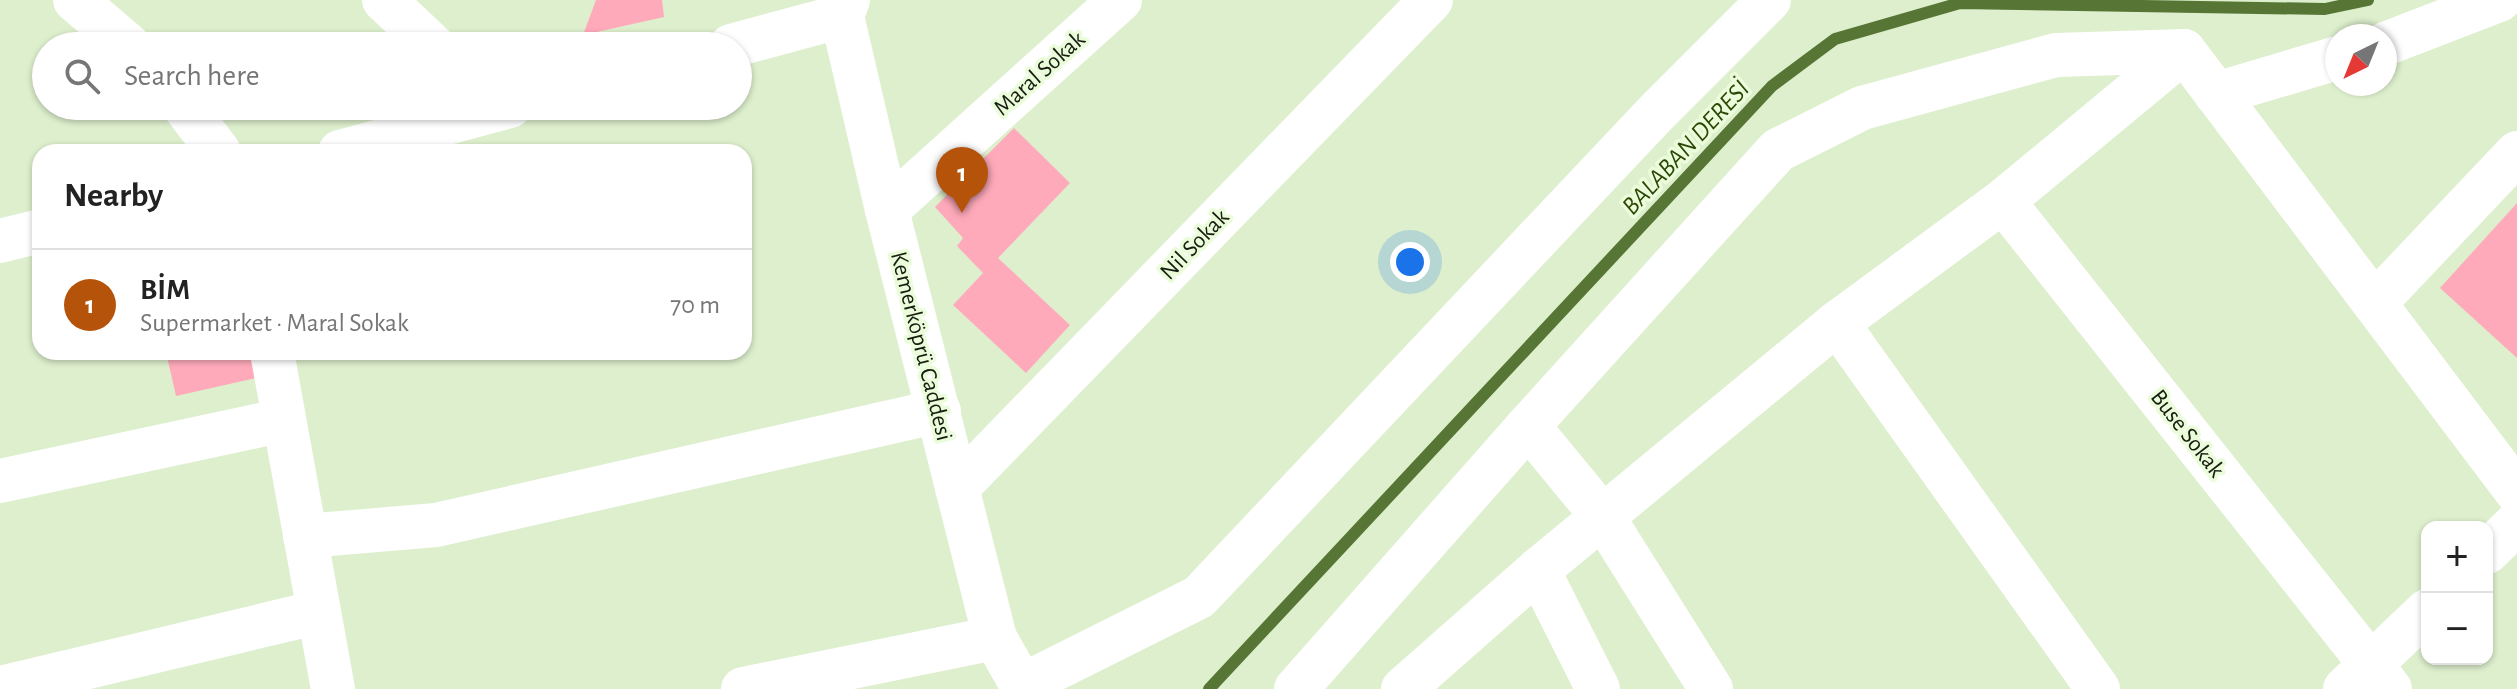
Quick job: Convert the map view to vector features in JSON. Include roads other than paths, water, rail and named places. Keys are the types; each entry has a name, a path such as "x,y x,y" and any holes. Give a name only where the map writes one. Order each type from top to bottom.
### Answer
{"street":[{"path":"75,0 113,32"},
{"path":"384,0 418,32"},
{"name":"Maral Sokak","path":"887,210 1120,0"},
{"name":"Nil Sokak","path":"957,488 1431,0"},
{"path":"1023,687 1199,597 1655,114 1769,0"},
{"path":"2397,39 2499,0"},
{"path":"752,39 845,8"},
{"name":"Kemerköprü Caddesi","path":"845,8 887,210 995,638 1023,687"},
{"path":"2184,51 2517,492"},
{"path":"1403,689 1538,570 1837,323 2003,201 2184,51"},
{"path":"1296,689 1778,150 1862,108 2056,55 2184,51"},
{"path":"2216,94 2325,62"},
{"path":"195,120 213,144"},
{"path":"369,144 455,120"},
{"path":"2375,303 2517,153"},
{"name":"Buse Sokak","path":"2003,201 2369,681"},
{"path":"0,241 32,233"},
{"path":"1837,323 2098,689"},
{"path":"273,360 333,689"},
{"path":"305,536 436,525 939,411"},
{"path":"0,481 284,420"},
{"path":"1528,426 1603,517 1711,689"},
{"path":"2493,546 2517,523"},
{"path":"1538,570 1598,689"},
{"path":"0,688 319,612"},
{"path":"2369,681 2421,618"},
{"path":"743,689 995,638"}],"waterway":[{"name":"BALABAN DERESİ","path":"1209,689 1772,86 1835,39 1960,3 2325,9 2368,0"}],"place":[{"name":"BİM","path":"962,213"}]}
